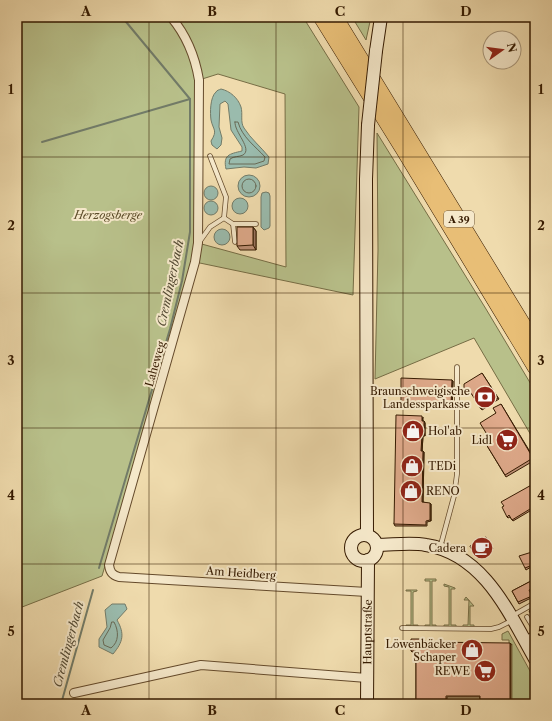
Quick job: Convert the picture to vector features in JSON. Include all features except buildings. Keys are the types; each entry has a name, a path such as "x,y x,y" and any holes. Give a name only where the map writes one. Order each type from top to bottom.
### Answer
{"highway":[{"name":"A 39","path":"321,17 416,169 535,367"},
{"name":"A 39","path":"335,17 535,344"}],"street":[{"name":"Laheweg","path":"113,575 109,565 195,262 198,243 199,80 196,63 190,46 180,28 171,17"},
{"path":"367,534 366,179 368,126 381,17"},
{"path":"367,534 373,538 377,545 375,554 368,560 358,560 353,555 351,548 352,541 357,536 367,534"},
{"path":"377,545 420,544 440,548 458,556 480,573 497,592 535,659"},
{"name":"Hauptstraße","path":"367,704 368,560"},
{"name":"Am Heidberg","path":"113,575 119,577 367,592"},
{"path":"74,693 202,665 367,678"}],"lane":[{"path":"210,156 226,197 224,218"},
{"path":"198,243 210,227 224,218"},
{"path":"224,218 232,224 256,224"},
{"path":"232,224 235,242"},
{"path":"440,548 454,496 457,474 457,367"},
{"path":"402,628 498,628 535,603"},
{"path":"527,617 535,630"},
{"path":"524,639 535,634"},
{"path":"529,704 535,701"}],"green space":[{"name":"Herzogsberge","path":"17,17 303,17 359,107 353,295 195,262 102,576 17,609","holes":["218,74 285,94 286,267 198,243 199,80"]},
{"path":"352,17 371,17 366,40"},
{"path":"377,133 535,391 535,442 474,338 375,379 378,250"},
{"path":"425,579 436,579 436,581 432,581 432,625 436,625 436,627 425,627 425,625 430,625 430,581 425,581"},
{"path":"444,584 455,588 451,589 451,625 456,625 456,627 444,627 444,625 449,625 449,587 444,586"},
{"path":"406,590 417,590 413,592 413,625 418,626 406,626 411,625 411,591"},
{"path":"469,600 474,606 470,606 470,625 474,625 474,627 463,627 463,625 468,625"},
{"path":"508,631 535,680 535,698 522,704 512,704 512,644 509,644 509,640 502,640 502,634"}],"water":[{"path":"221,89 230,93 238,101 242,110 243,126 269,157 268,164 256,168 244,167 226,169 226,158 230,154 242,151 242,147 231,130 228,104 225,101 220,104 219,127 222,138 221,145 217,149 212,145 211,141 215,132 211,120 212,101 214,94"},
{"path":"249,175 257,178 260,186 257,194 249,197 241,194 238,186 241,178"},
{"path":"211,186 216,188 218,193 216,198 211,200 206,198 204,193 206,188"},
{"path":"262,193 269,193 270,196 270,226 264,230 261,227 261,197"},
{"path":"237,198 243,198 248,203 246,212 243,214 237,214 232,209 232,203"},
{"path":"211,201 216,203 218,208 216,213 211,215 206,213 204,208 206,203"},
{"path":"219,229 225,229 230,234 228,243 225,245 219,245 214,240 214,234"},
{"path":"112,604 125,604 127,609 117,620 120,625 122,638 119,646 113,654 99,647 99,639 107,627 105,610"}],"waterway":[{"name":"Cremlingerbach","path":"99,568 170,329 182,281 190,232 190,99 122,17"},
{"path":"42,142 190,99"},
{"name":"Cremlingerbach","path":"61,704 93,590"}],"place":[{"name":"Braunschweigische Landessparkasse","path":"485,397"},
{"name":"Hol'ab","path":"413,431"},
{"name":"Lidl","path":"507,440"},
{"name":"TEDi","path":"412,466"},
{"name":"RENO","path":"411,491"},
{"name":"Cadera","path":"482,548"},
{"name":"Löwenbäcker Schaper","path":"472,650"},
{"name":"REWE","path":"485,671"}]}
